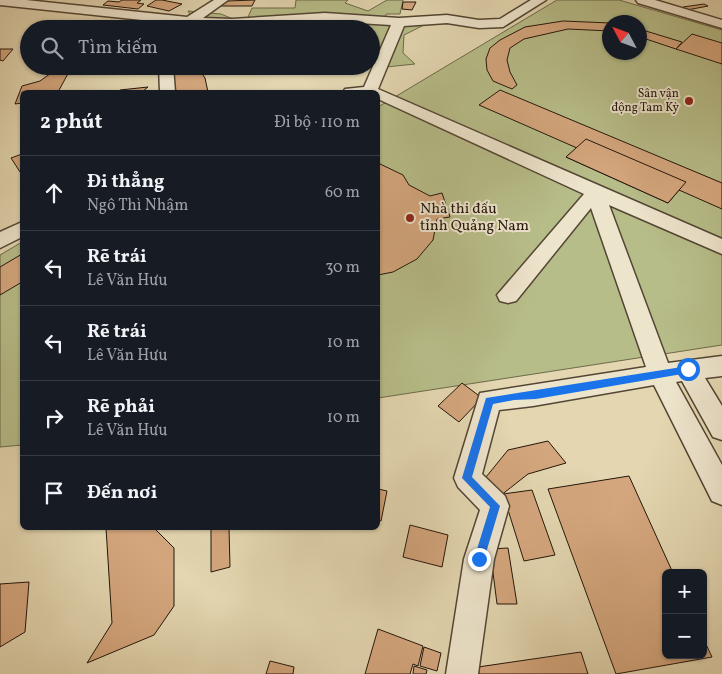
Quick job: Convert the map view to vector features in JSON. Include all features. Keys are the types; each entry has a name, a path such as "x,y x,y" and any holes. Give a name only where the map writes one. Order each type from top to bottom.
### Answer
{"street":[{"path":"193,20 222,0"},
{"path":"380,21 398,22 447,19 479,24 503,24 540,0"},
{"path":"642,0 722,24"},
{"path":"0,1 147,20"},
{"path":"278,20 325,17 369,20"},
{"path":"375,90 398,22"},
{"path":"165,75 168,90"},
{"path":"380,96 722,247"},
{"path":"508,295 595,192"},
{"path":"595,192 660,374 722,492"},
{"path":"0,241 20,230"},
{"path":"462,674 479,559 495,506 466,478 489,401 514,396 536,396 688,369 722,366"},
{"path":"688,369 722,429"}],"green space":[{"path":"296,0 348,0 345,3 368,11 387,0 403,0 400,14 386,14 385,23 430,22 404,35 403,53 415,64 386,67 380,65 380,20 247,20 252,8 295,8"},
{"path":"557,0 619,0 722,30 722,345 380,398 380,106"},
{"path":"188,11 221,14 235,20 193,20"},
{"path":"20,243 20,445 0,447 0,255"}],"building":[{"path":"122,0 141,0 137,3 144,4 138,9 103,5 108,1 119,2"},
{"path":"156,0 182,4 169,11 147,6"},
{"path":"255,0 252,6 221,6 227,1"},
{"path":"403,2 416,2 412,10 402,9"},
{"path":"704,4 708,6 687,10 683,7"},
{"path":"563,21 602,23 602,31 568,29 524,39 510,48 507,60 510,72 517,85 512,89 493,81 487,70 486,59 490,48 500,40 525,27"},
{"path":"647,31 682,42 676,49 647,39"},
{"path":"692,34 722,43 722,64 676,49"},
{"path":"0,49 13,49 3,61 0,60"},
{"path":"48,75 67,75 59,90 20,90 22,86 40,81"},
{"path":"203,75 208,90 174,90 171,76"},
{"path":"148,87 144,90 120,90"},
{"path":"500,90 722,183 722,209 679,190 668,203 566,157 577,148 479,105"},
{"path":"20,91 20,103 15,104"},
{"path":"586,139 686,182 668,203 566,157"},
{"path":"20,155 20,172 11,158"},
{"name":"Nhà thi đấu tỉnh Quảng Nam","path":"380,164 403,175 409,185 430,196 442,193 450,217 437,219 433,240 417,259 393,272 380,275"},
{"path":"20,255 20,283 0,295 0,267"},
{"path":"462,383 482,398 459,422 438,406"},
{"path":"548,441 566,463 528,474 500,496 482,482 508,450"},
{"path":"629,476 671,569 662,569 662,659 701,659 616,674 548,489"},
{"path":"380,489 387,491 380,521"},
{"path":"532,490 555,555 524,561 503,494"},
{"path":"410,525 448,535 442,567 403,557"},
{"path":"106,530 156,530 174,548 174,606 154,635 87,663 112,623"},
{"path":"211,530 229,530 230,567 211,572"},
{"path":"508,548 517,604 497,604 490,549"},
{"path":"29,582 25,632 0,647 0,584"},
{"path":"378,629 423,646 418,666 413,664 410,674 365,674"},
{"path":"707,646 712,657 707,658"},
{"path":"424,647 441,653 437,671 420,666"},
{"path":"581,652 588,674 479,674 478,667"},
{"path":"270,661 294,667 293,674 266,674"},
{"path":"414,666 427,670 426,674 413,674"}],"place":[{"name":"Sân vận động Tam Kỳ","path":"689,101"},
{"name":"Nhà thi đấu tỉnh Quảng Nam","path":"410,218"}],"route":[{"path":"479,559 495,506 466,478 489,401 514,396 536,396 688,369"}]}
